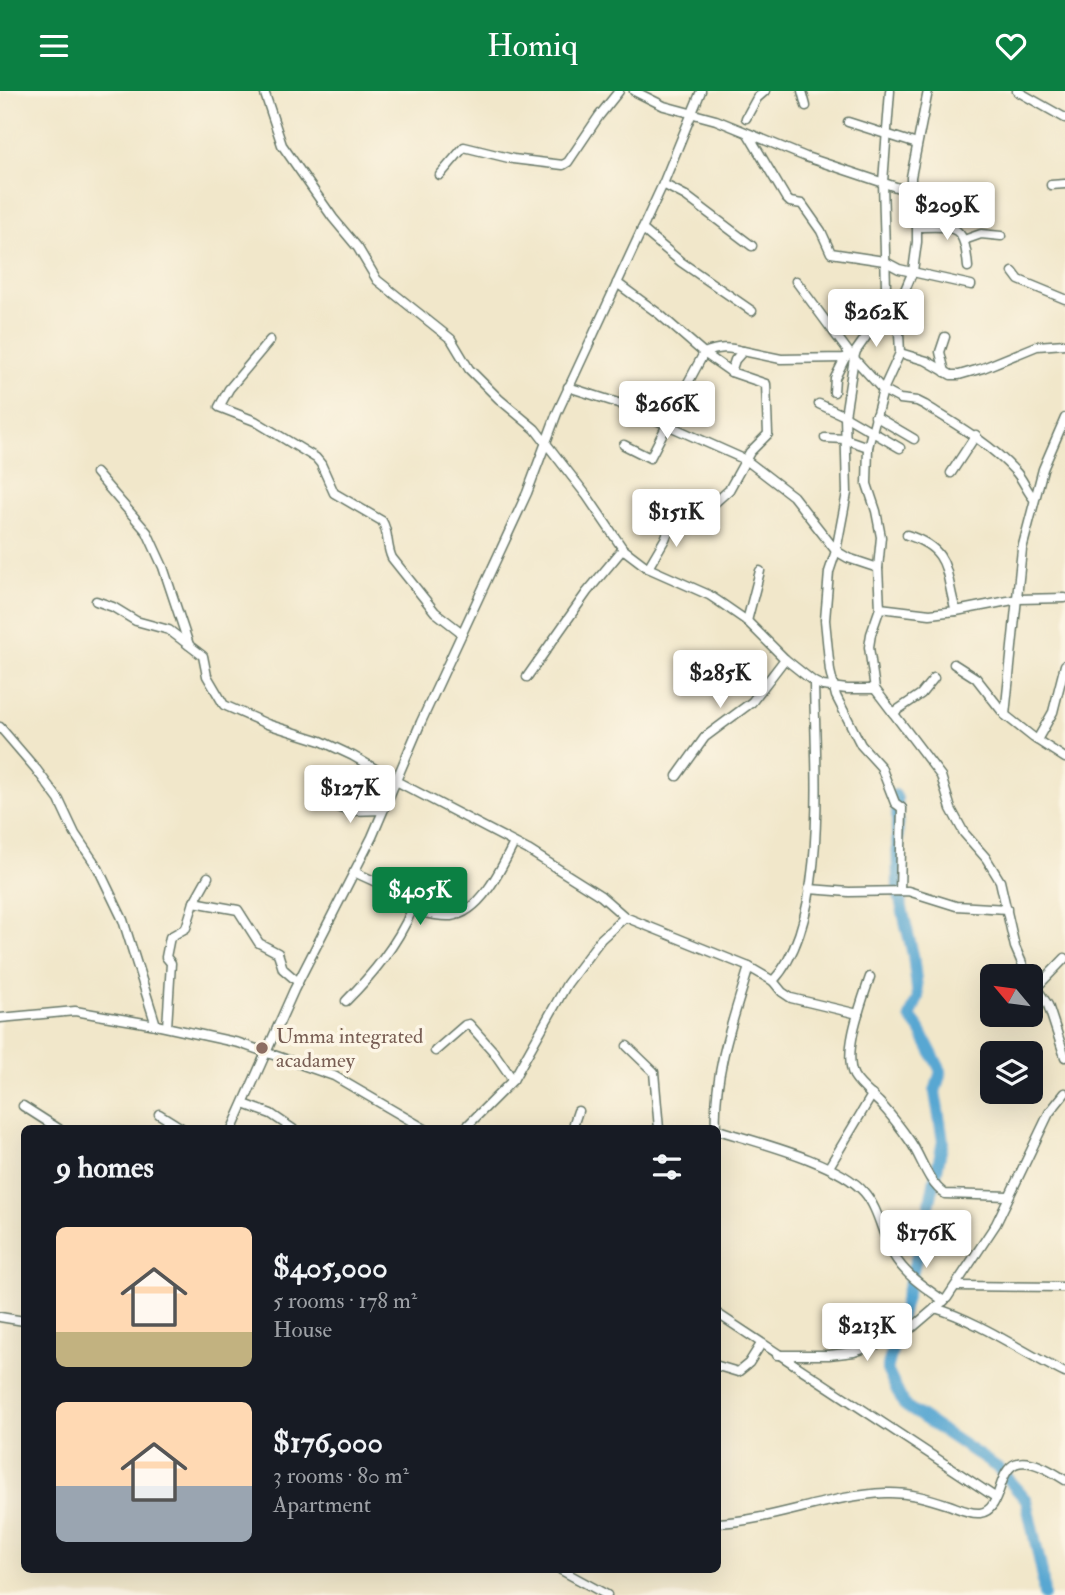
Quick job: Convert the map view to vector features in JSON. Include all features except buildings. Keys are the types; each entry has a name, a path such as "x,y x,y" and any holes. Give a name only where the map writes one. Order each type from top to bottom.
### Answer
{"street":[{"path":"264,91 282,145 333,218 358,248 377,280 450,339 470,369 499,399 535,429 587,496 623,549 648,568 709,595 747,621 785,659 814,682 847,689 875,689"},
{"path":"440,175 464,146 513,159 563,165 568,162 599,116 620,91"},
{"path":"634,91 664,106 911,192"},
{"path":"234,1125 298,982 383,810 527,493 568,387 663,184 701,91"},
{"path":"746,118 757,98 765,91"},
{"path":"802,91 806,106"},
{"path":"834,392 835,378 875,324 886,287 883,182 890,91"},
{"path":"928,91 911,192 917,227 913,271 898,313 900,353 883,390 868,447 867,484 881,537 878,568 880,608 869,641 875,689 941,776 951,809 964,833 997,874 1015,947 1023,964"},
{"path":"1017,91 1065,118"},
{"path":"848,122 917,144"},
{"path":"748,134 786,198 790,202 802,204 821,231 831,253 884,261 899,269 971,285"},
{"path":"663,184 686,197 752,246"},
{"path":"1051,185 1065,184"},
{"path":"917,227 956,230 964,240 968,267"},
{"path":"642,229 681,262 752,311"},
{"path":"964,240 981,234 1001,236"},
{"path":"1013,272 1019,280 1065,299"},
{"path":"796,281 850,357 883,390 900,399 925,405 976,435 1018,473 1034,499"},
{"path":"617,283 731,372 766,384 768,434 746,460 729,490 708,509"},
{"path":"945,337 940,352 945,372"},
{"path":"270,340 229,390 219,407 255,421 316,458 334,493 382,521 392,558 435,612 462,633"},
{"path":"900,353 928,361 945,372 959,375 1037,346 1065,344"},
{"path":"682,394 704,353 717,348 728,347 781,359 850,357"},
{"path":"731,372 735,360 743,351"},
{"path":"850,357 845,416 847,492 836,551 829,572 825,620 836,696 860,745 881,767 895,803 902,808 900,891"},
{"path":"568,387 618,403 746,460 793,496 836,551 878,568"},
{"path":"819,404 900,448"},
{"path":"875,416 914,439"},
{"path":"1005,715 1021,549 1034,499 1065,418"},
{"path":"624,445 650,459 667,425"},
{"path":"951,473 976,435"},
{"path":"825,438 845,439 868,447"},
{"path":"96,473 147,532 163,567 189,646"},
{"path":"648,568 665,540 675,515"},
{"path":"908,535 925,541 934,548 947,570 956,611"},
{"path":"527,677 587,592 623,549"},
{"path":"747,621 760,571"},
{"path":"880,608 930,614 1017,599 1065,599"},
{"path":"96,601 113,607 136,621 169,630 203,656 207,676 224,705 267,725 331,746 514,843 601,896 625,917 749,967 773,981 791,998 858,1014"},
{"path":"677,776 705,737 752,702 785,659"},
{"path":"954,664 976,678 1005,715 1065,758"},
{"path":"1037,740 1054,712 1065,665"},
{"path":"892,713 913,701 934,678"},
{"path":"773,981 785,968 792,953 809,889 818,810 814,682"},
{"path":"0,727 60,800 75,834 98,868 123,919 156,1025"},
{"path":"323,803 349,811 383,810"},
{"path":"354,872 398,892 412,910 443,916 462,913 488,889 514,843"},
{"path":"167,1027 171,963 166,957 170,937 186,928 194,902 208,877"},
{"path":"809,889 849,892 900,891 956,906 1007,909"},
{"path":"194,902 238,911 258,943 278,953 283,969 298,982"},
{"path":"346,1001 375,972 396,942 412,910"},
{"path":"468,1125 513,1080 567,984 601,939 625,917"},
{"path":"1043,981 1065,958"},
{"path":"717,1125 715,1105 718,1079 749,967"},
{"path":"870,977 852,1040 852,1071 856,1080 872,1095 912,1144 941,1192 945,1195 1009,1196"},
{"path":"1043,997 1065,1057"},
{"path":"0,1018 75,1011 239,1043 334,1076 418,1125"},
{"path":"435,1051 469,1024 493,1051 513,1080"},
{"path":"627,1047 654,1072 659,1125"},
{"path":"777,1355 854,1352 881,1343 913,1327 944,1301 996,1224 1049,1113 1065,1093"},
{"path":"828,1167 872,1095"},
{"path":"244,1104 271,1114 287,1125"},
{"path":"23,1106 53,1125"},
{"path":"574,1125 578,1111"},
{"path":"159,1114 177,1125"},
{"path":"721,1130 828,1167 862,1189 870,1199 892,1254 906,1274 944,1301"},
{"path":"956,1286 1065,1287"},
{"path":"935,1308 996,1335 1065,1373"},
{"path":"721,1316 995,1497"},
{"path":"0,1317 21,1320"},
{"path":"721,1367 738,1372 749,1363 761,1344"},
{"path":"721,1523 883,1493 919,1496 980,1513 991,1507 1010,1469 1024,1461 1038,1465 1065,1480"},
{"path":"567,1573 607,1595"}],"waterway":[{"path":"895,795 898,891 913,955 918,997 910,1017 920,1030 941,1071 935,1092 943,1141 927,1216 887,1370 904,1405 998,1468 1026,1500 1042,1572 1044,1595"}],"place":[{"name":"Umma integrated acadamey","path":"262,1048"}]}
